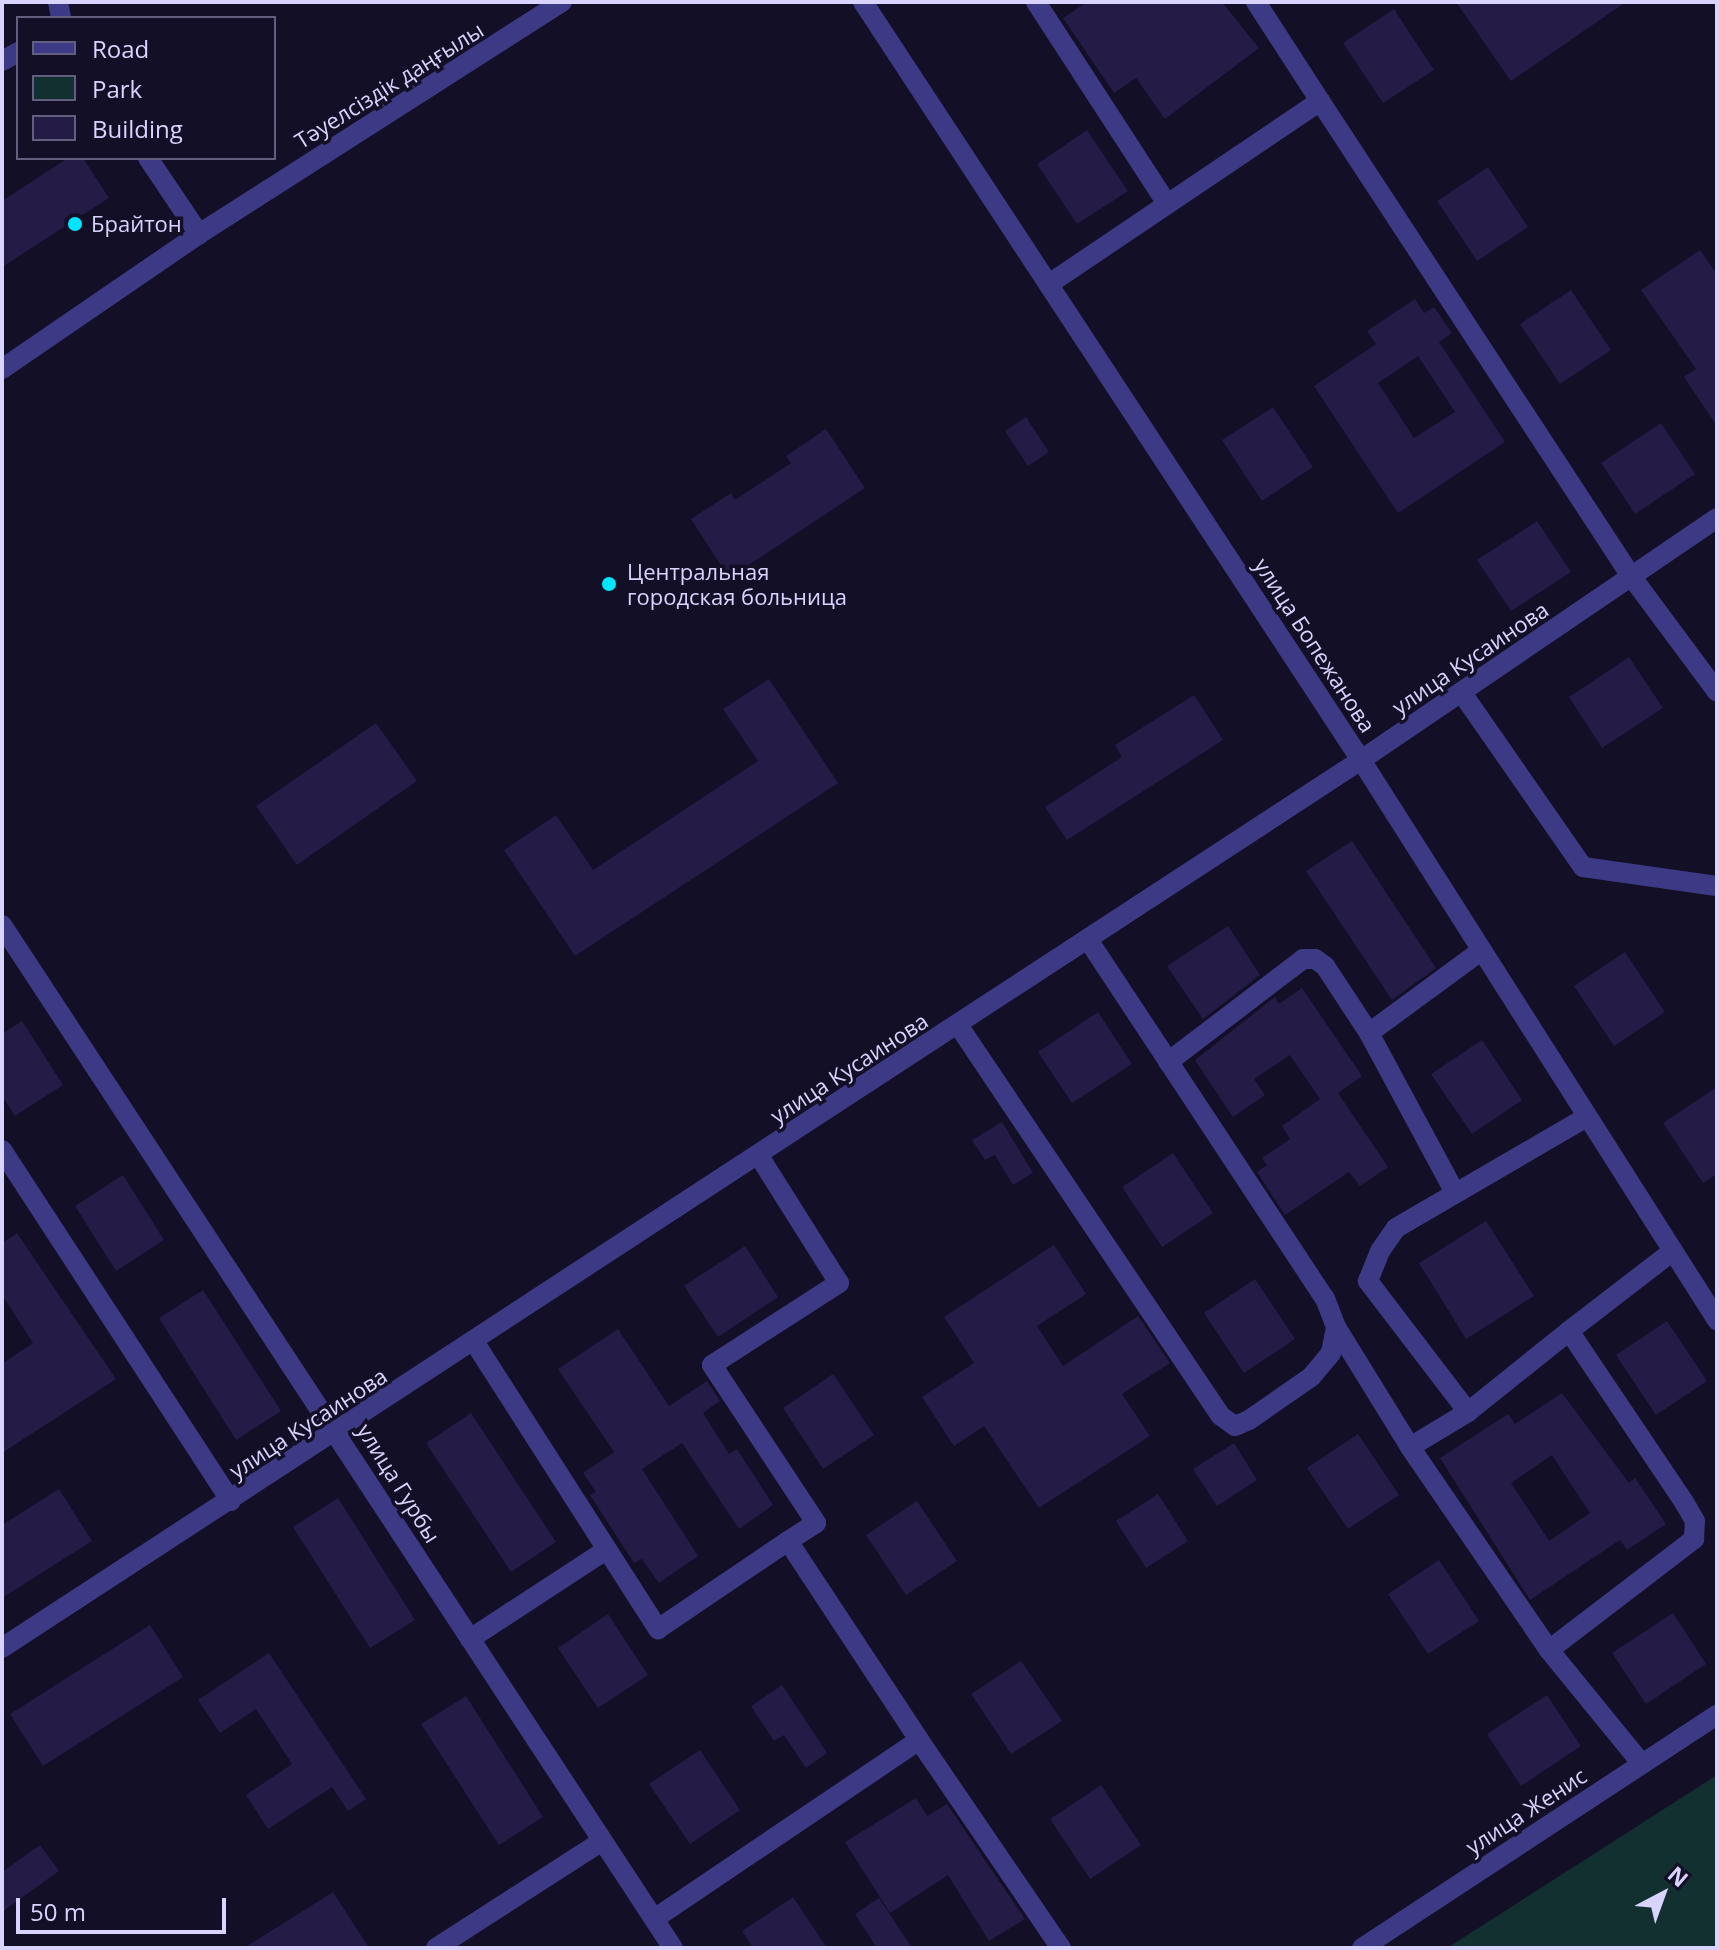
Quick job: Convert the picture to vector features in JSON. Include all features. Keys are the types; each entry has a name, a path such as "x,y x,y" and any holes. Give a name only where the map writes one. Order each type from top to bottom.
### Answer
{"street":[{"name":"Тәуелсіздік даңғылы","path":"2,369 199,234 562,2"},
{"name":"улица Бопежанова","path":"863,2 1361,760 1717,1320"},
{"path":"1036,2 1167,204"},
{"path":"1256,2 1631,576 1717,692"},
{"path":"1049,284 1320,101"},
{"path":"149,160 199,234"},
{"name":"улица Кусаинова","path":"2,1648 475,1343 1361,760 1717,518"},
{"path":"1462,693 1583,867 1717,886"},
{"name":"улица Гурбы","path":"2,925 338,1432 673,1948"},
{"path":"1088,939 1325,1299 1336,1327 1410,1447 1549,1650 1642,1764"},
{"path":"1369,1033 1482,950"},
{"path":"1168,1062 1303,959 1325,966 1369,1033 1455,1193"},
{"path":"958,1025 1221,1416 1235,1426 1249,1420 1311,1377 1331,1353 1336,1327"},
{"path":"1468,1412 1368,1281 1396,1228 1587,1117"},
{"path":"2,1150 231,1501"},
{"path":"475,1343 658,1629 816,1523 712,1365 839,1283 759,1156"},
{"path":"1410,1447 1468,1412 1673,1251"},
{"path":"1549,1650 1694,1539 1695,1521 1684,1502 1569,1331"},
{"path":"788,1541 1061,1948"},
{"path":"470,1639 606,1550"},
{"name":"улица Женис","path":"1362,1948 1717,1715"},
{"path":"654,1919 919,1740"},
{"path":"436,1948 602,1841"}],"green space":[{"path":"1717,1775 1717,1948 1447,1948"}],"building":[{"path":"1087,2 1222,2 1259,48 1165,119 1136,78 1114,93 1063,18"},
{"path":"1456,2 1626,2 1511,81"},
{"path":"1394,9 1434,70 1383,103 1343,43"},
{"path":"1087,130 1128,191 1077,224 1037,164"},
{"path":"65,160 84,160 109,198 2,267 2,201"},
{"path":"1488,167 1528,227 1477,261 1437,201"},
{"path":"1700,250 1717,274 1717,426 1684,377 1696,369 1641,290"},
{"path":"1571,290 1611,350 1560,384 1520,324"},
{"path":"1415,299 1424,313 1434,307 1452,333 1439,342 1505,442 1398,513 1314,386 1376,344 1367,331","holes":["1418,356 1455,412 1414,438 1378,383"]},
{"path":"1273,407 1313,467 1262,501 1222,440"},
{"path":"1026,417 1049,452 1028,466 1005,431"},
{"path":"1661,423 1695,474 1635,514 1601,463"},
{"path":"826,429 865,488 729,578 691,519 731,493 735,500 791,463 786,456"},
{"path":"1537,521 1571,572 1511,611 1477,560"},
{"path":"1629,657 1663,708 1602,748 1569,697"},
{"path":"769,679 838,783 575,956 504,850 556,815 593,870 758,761 723,709"},
{"path":"1194,695 1223,740 1067,840 1045,807 1122,757 1115,745"},
{"path":"376,723 417,781 297,865 256,806"},
{"path":"1352,841 1436,968 1392,1000 1306,871"},
{"path":"1228,926 1260,975 1203,1019 1167,966"},
{"path":"1625,952 1665,1012 1614,1046 1574,986"},
{"path":"1302,988 1362,1076 1338,1093 1388,1167 1360,1186 1349,1172 1285,1215 1257,1172 1267,1165 1262,1158 1290,1139 1282,1126 1320,1099 1290,1055 1254,1079 1265,1095 1233,1117 1195,1060 1275,997 1279,1004"},
{"path":"1098,1012 1132,1064 1072,1103 1038,1052"},
{"path":"22,1021 63,1085 15,1116 2,1096 2,1034"},
{"path":"1482,1040 1522,1100 1472,1134 1431,1074"},
{"path":"1717,1087 1717,1174 1703,1183 1663,1123"},
{"path":"1002,1122 1033,1173 1013,1185 995,1155 985,1160 972,1140"},
{"path":"1173,1153 1213,1213 1162,1247 1122,1187"},
{"path":"123,1175 164,1240 116,1271 75,1206"},
{"path":"1486,1221 1534,1296 1466,1339 1419,1263"},
{"path":"17,1233 116,1379 2,1453 2,1364 33,1343 2,1295 2,1243"},
{"path":"1054,1245 1086,1294 1037,1326 1063,1366 1138,1316 1170,1363 1122,1394 1150,1436 1039,1508 984,1426 954,1446 922,1397 974,1363 944,1317"},
{"path":"745,1246 778,1297 718,1337 684,1286"},
{"path":"1255,1279 1295,1339 1244,1373 1204,1313"},
{"path":"203,1290 281,1411 236,1440 159,1318"},
{"path":"1667,1321 1707,1381 1656,1415 1616,1355"},
{"path":"618,1329 669,1406 707,1381 720,1401 703,1413 729,1454 737,1449 773,1505 739,1529 682,1443 642,1469 698,1556 659,1583 642,1559 634,1563 590,1495 596,1492 583,1473 614,1452 558,1369"},
{"path":"833,1374 874,1435 823,1469 783,1408"},
{"path":"1562,1393 1629,1483 1635,1478 1666,1524 1627,1550 1620,1540 1530,1600 1440,1458 1508,1414 1515,1424","holes":["1552,1455 1590,1513 1549,1541 1511,1483"]},
{"path":"471,1413 556,1542 511,1572 426,1443"},
{"path":"1358,1434 1399,1495 1348,1529 1307,1468"},
{"path":"1234,1443 1257,1480 1217,1506 1193,1469"},
{"path":"59,1489 92,1541 2,1598 2,1525"},
{"path":"1158,1494 1188,1541 1146,1568 1116,1521"},
{"path":"338,1498 415,1620 370,1648 293,1527"},
{"path":"917,1501 957,1561 906,1595 866,1535"},
{"path":"1439,1560 1479,1621 1428,1654 1388,1594"},
{"path":"1673,1613 1706,1664 1646,1704 1612,1653"},
{"path":"608,1614 648,1675 598,1708 558,1648"},
{"path":"150,1625 183,1677 43,1766 10,1714"},
{"path":"269,1653 366,1799 348,1811 332,1787 268,1829 246,1795 292,1764 256,1709 220,1733 198,1700"},
{"path":"1021,1661 1062,1721 1011,1754 971,1694"},
{"path":"782,1685 827,1753 806,1768 784,1735 774,1741 751,1706"},
{"path":"1547,1695 1581,1746 1521,1786 1487,1734"},
{"path":"466,1696 543,1817 499,1845 421,1724"},
{"path":"700,1750 740,1810 690,1844 649,1784"},
{"path":"1101,1785 1141,1845 1090,1879 1050,1819"},
{"path":"916,1798 927,1816 947,1804 1025,1919 989,1941 948,1875 890,1913 845,1842"},
{"path":"40,1845 59,1871 2,1912 2,1872"},
{"path":"333,1892 369,1948 244,1948"},
{"path":"793,1897 827,1948 753,1948 742,1931"},
{"path":"879,1898 912,1948 877,1948 855,1914"}],"place":[{"name":"Брайтон","path":"75,224"},
{"name":"Центральная городская больница","path":"609,584"}]}
